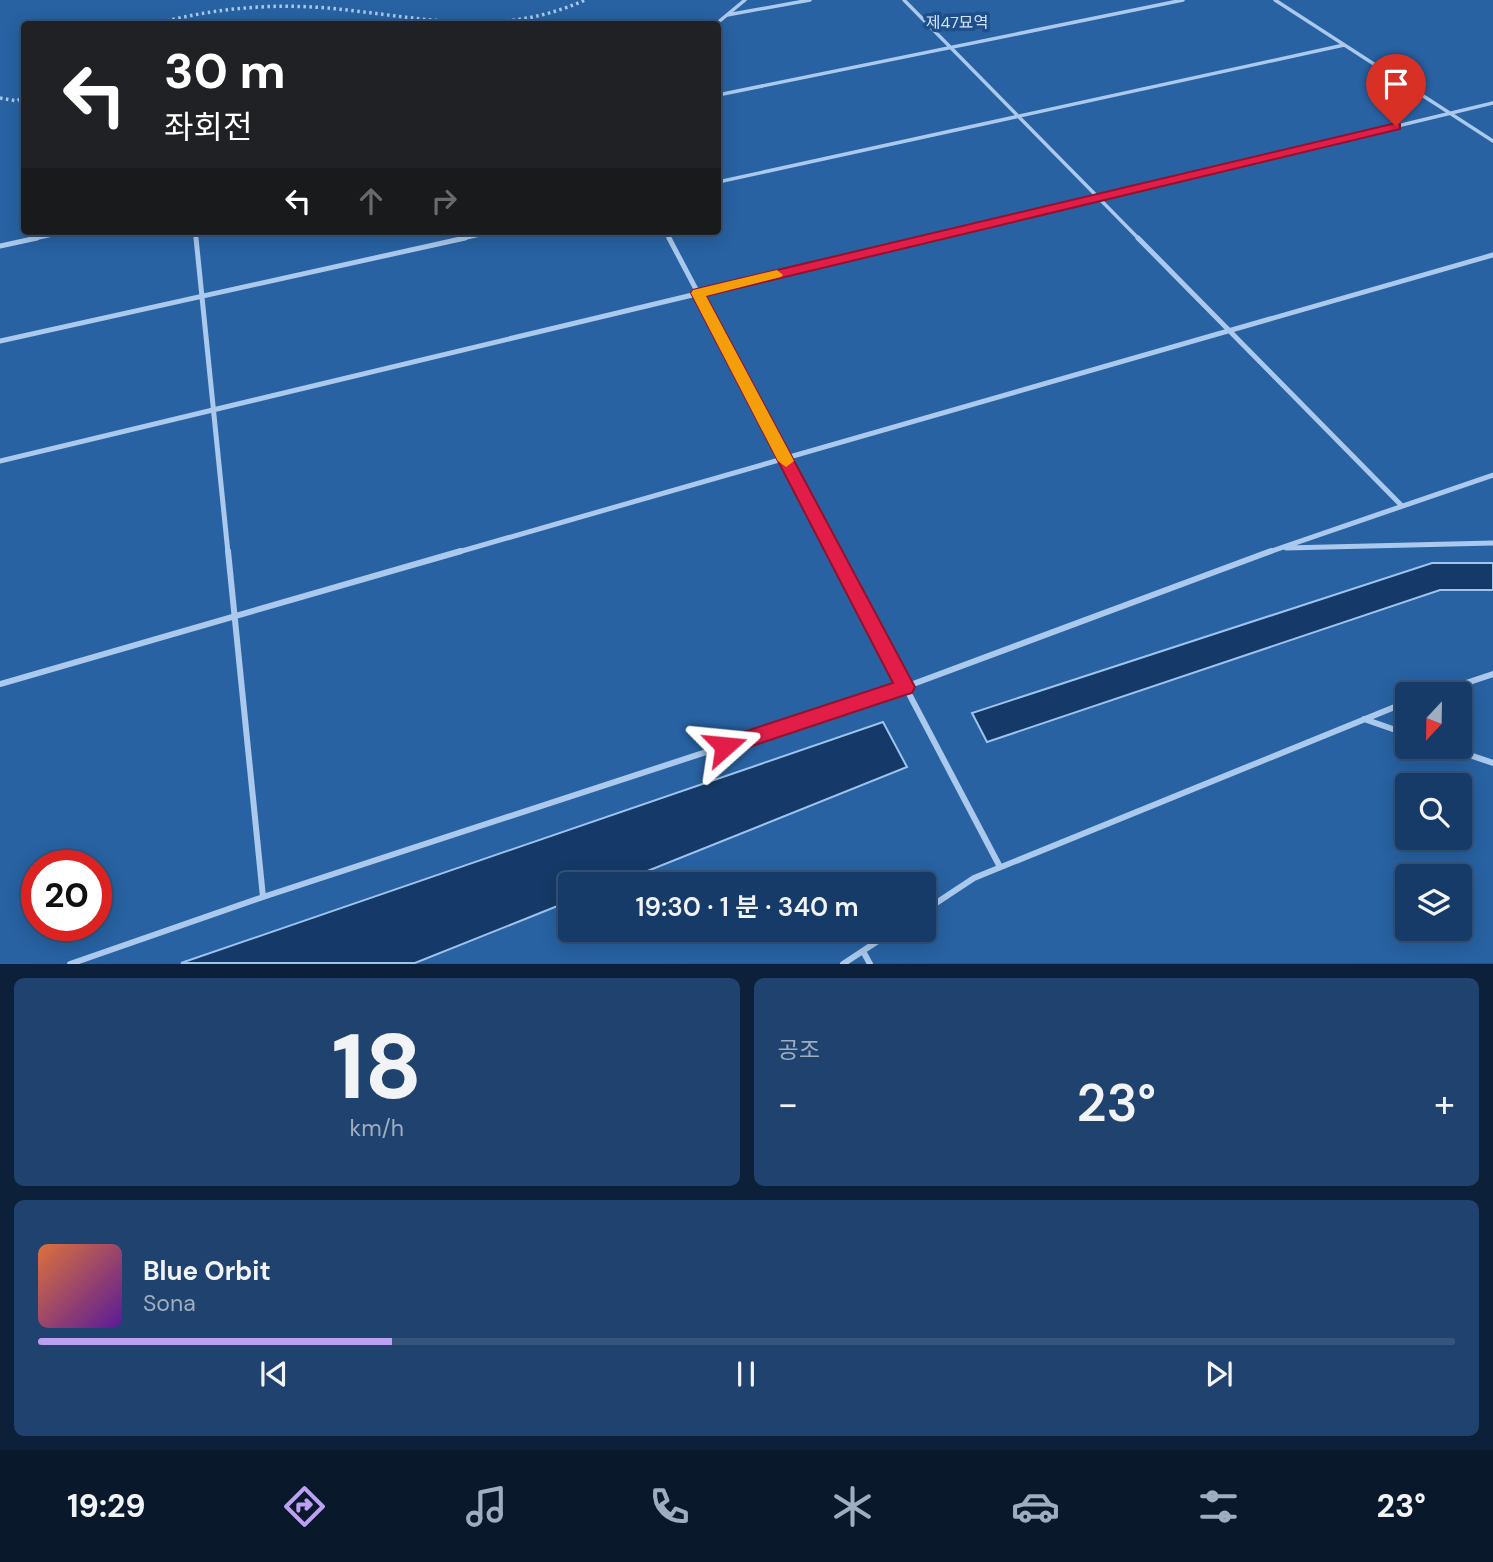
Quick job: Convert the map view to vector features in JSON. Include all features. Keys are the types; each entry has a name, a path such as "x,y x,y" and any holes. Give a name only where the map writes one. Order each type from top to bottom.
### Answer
{"lane":[{"path":"720,21 745,0"},
{"path":"727,15 810,0"},
{"path":"904,0 1402,506"},
{"path":"721,94 1183,0"},
{"path":"1275,0 1493,141"},
{"path":"721,182 1344,45"},
{"path":"0,461 1493,103"},
{"path":"0,246 51,235"},
{"path":"195,235 262,897"},
{"path":"0,341 479,235"},
{"path":"667,235 1000,867"},
{"path":"0,684 1493,255"},
{"path":"70,964 262,897 905,687 1280,548 1493,475"},
{"path":"1280,548 1493,543"},
{"path":"1469,682 1493,674"},
{"path":"936,903 974,878 1395,707"},
{"path":"1363,719 1395,730"},
{"path":"1472,756 1493,763"},
{"path":"843,964 876,942"},
{"path":"863,951 870,964"}],"path":[{"path":"498,21 566,12 585,0"},
{"path":"168,21 228,12 312,7 441,21"},
{"path":"0,98 17,101 21,99"}],"green space":[{"name":"제47묘역","path":"0,0 1493,0 1493,963 0,964"}],"shaded area":[{"path":"1432,563 1493,563 1493,590 1440,590 987,742 972,713"},
{"path":"883,722 907,767 645,872 558,872 558,906 415,963 181,963"}],"slow traffic":[{"path":"777,275 698,293 786,461"}],"route":[{"path":"725,746 905,687 698,293 1396,126"}]}
